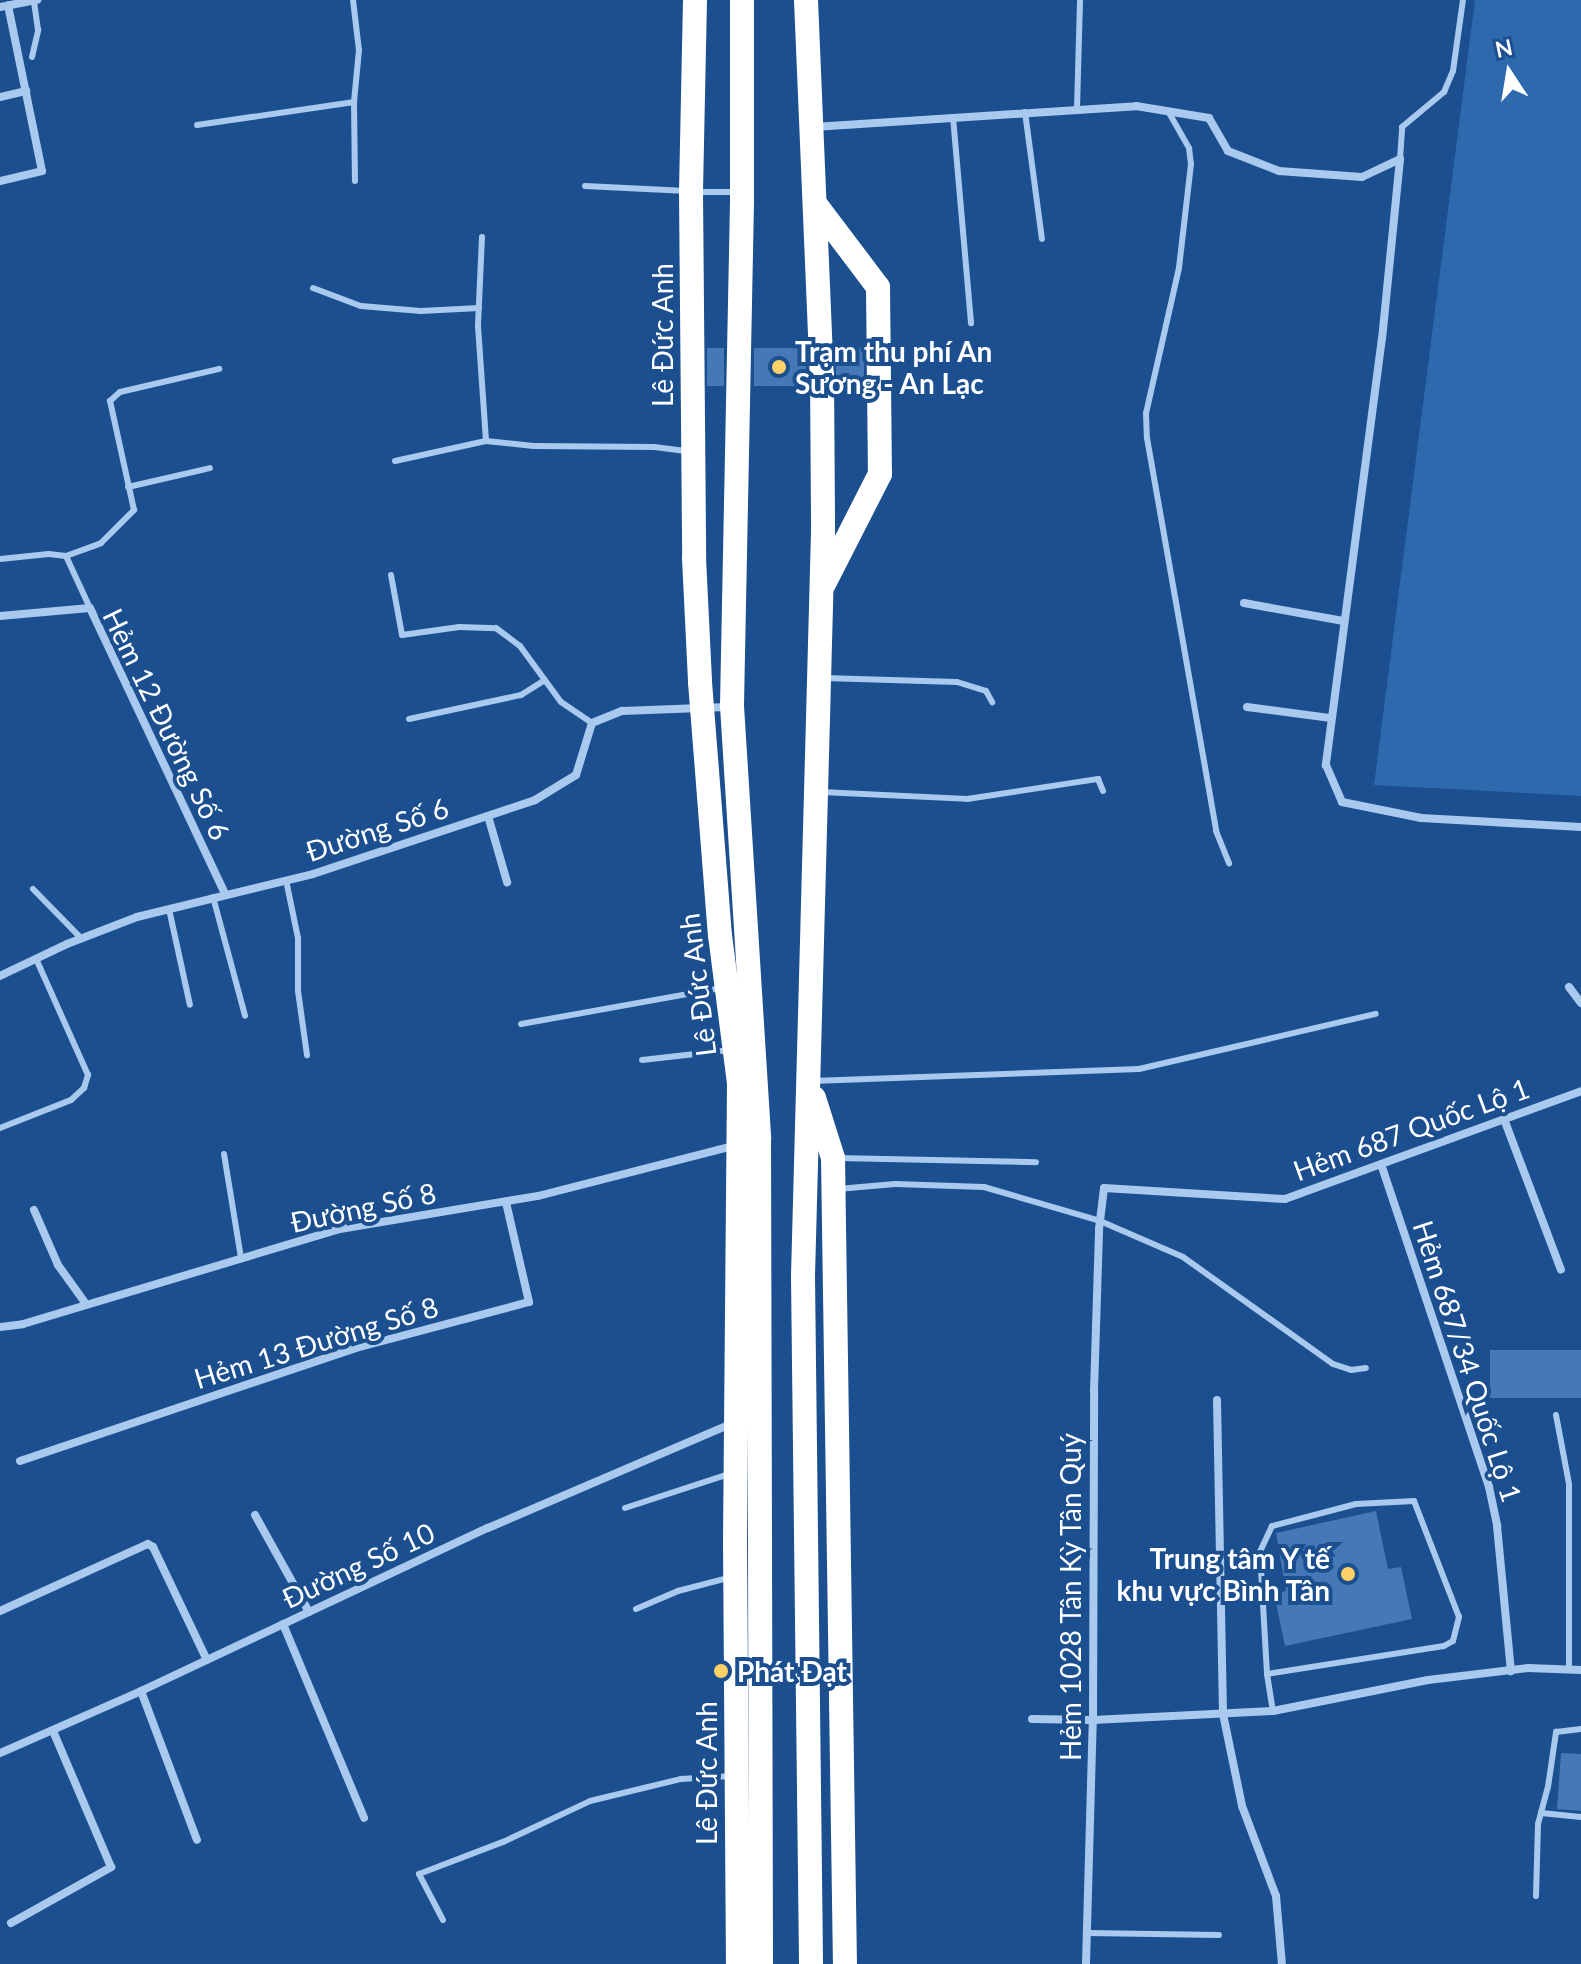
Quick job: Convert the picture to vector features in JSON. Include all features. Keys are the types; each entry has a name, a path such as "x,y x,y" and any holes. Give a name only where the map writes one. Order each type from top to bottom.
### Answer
{"highway":[{"name":"Lê Đức Anh","path":"695,0 691,192 694,558 702,710 744,1048 761,1964"},
{"name":"Lê Đức Anh","path":"738,986 732,706 742,192 742,0"},
{"path":"806,0 822,375 820,678 814,792 803,1277 811,1964"},
{"path":"816,205 878,287 880,474 820,593"},
{"path":"808,1081 833,1158 845,1964"},
{"name":"Lê Đức Anh","path":"738,1964 736,1472 748,1142"},
{"path":"809,1818 844,1817"}],"street":[{"path":"0,181 42,171 4,6 35,0"},
{"path":"0,97 26,91"},
{"path":"811,127 1077,109 1166,108 1209,118 1228,151 1279,171 1362,177 1400,159"},
{"path":"1400,159 1382,338 1326,765 1342,802 1421,818 1581,827"},
{"path":"1244,603 1343,621"},
{"name":"Hẻm 12 Đường Số 6","path":"0,616 90,608 225,894"},
{"path":"592,723 622,711 702,710 732,706"},
{"path":"1247,707 1331,718"},
{"name":"Đường Số 6","path":"0,976 81,938 169,909 286,880 535,800 576,775 592,723"},
{"path":"488,816 507,882"},
{"path":"1569,987 1581,1003"},
{"name":"Hẻm 687 Quốc Lộ 1","path":"1100,1225 1104,1188 1285,1199 1581,1091"},
{"path":"1504,1119 1561,1270"},
{"name":"Đường Số 8","path":"0,1327 23,1324 340,1229 588,1186 748,1142"},
{"name":"Hẻm 687/34 Quốc Lộ 1","path":"1381,1164 1489,1487 1497,1526 1511,1671"},
{"name":"Hẻm 13 Đường Số 8","path":"20,1461 356,1348 529,1302 506,1202"},
{"path":"34,1210 58,1265 86,1304"},
{"name":"Hẻm 1028 Tân Kỳ Tân Quý","path":"1086,1964 1100,1225"},
{"path":"1217,1400 1223,1714 1242,1806 1276,1896 1282,1964"},
{"name":"Đường Số 10","path":"0,1753 141,1691 488,1528 737,1420"},
{"path":"255,1515 309,1612"},
{"path":"0,1611 148,1544 153,1547 207,1660"},
{"path":"283,1624 364,1818"},
{"path":"1032,1719 1093,1720 1273,1711 1428,1680 1511,1671 1581,1670"},
{"path":"141,1691 197,1840"},
{"path":"11,1923 111,1867 53,1731"}],"lane":[{"path":"32,57 38,30 35,0"},
{"path":"353,0 359,50 354,102 355,181"},
{"path":"1077,109 1080,0"},
{"path":"1400,159 1402,127 1444,92 1453,71 1463,0"},
{"path":"197,125 354,102"},
{"path":"1166,108 1189,148 1191,164 1179,268 1146,413 1147,438 1216,831 1229,863"},
{"path":"1025,112 1042,239"},
{"path":"953,117 971,323"},
{"path":"585,186 742,192"},
{"path":"482,237 479,308 486,441"},
{"path":"313,288 361,306 421,311 479,308"},
{"path":"0,559 49,554 66,556 101,543 134,510 110,401 120,392 219,369"},
{"path":"395,461 486,441 534,446 654,447 693,452"},
{"path":"128,487 210,468"},
{"path":"66,556 90,608"},
{"path":"391,575 402,635 459,627 496,628 520,646 561,702 592,723"},
{"path":"820,678 957,682 986,691 992,702"},
{"path":"409,719 521,695 545,680"},
{"path":"814,792 967,799 1012,795 1066,781 1098,779 1103,791"},
{"path":"286,880 298,938 300,1016 307,1055"},
{"path":"33,889 81,938"},
{"path":"213,897 229,947 245,1016"},
{"path":"169,909 190,1005"},
{"path":"0,1128 71,1100 84,1088 88,1075 36,959"},
{"path":"521,1024 738,986"},
{"path":"808,1081 1139,1069 1376,1014"},
{"path":"642,1060 744,1048"},
{"path":"224,1154 241,1258"},
{"path":"833,1158 1036,1162"},
{"path":"833,1190 895,1184 984,1187 1100,1225 1183,1257 1333,1364 1351,1370 1366,1368"},
{"path":"1556,1415 1569,1484 1569,1670"},
{"path":"625,1508 736,1472"},
{"path":"1267,1674 1444,1646 1453,1641 1459,1617 1414,1501 1356,1504 1272,1526 1260,1552 1267,1674 1273,1711"},
{"path":"636,1609 678,1591 736,1576"},
{"path":"1536,1896 1541,1813 1556,1732 1581,1729"},
{"path":"443,1920 419,1874 503,1842 590,1801 681,1779 735,1776"},
{"path":"1541,1813 1581,1817"},
{"path":"1087,1933 1219,1935"}],"shaded area":[{"path":"1475,0 1581,0 1581,796 1374,785"}],"building":[{"path":"707,348 724,348 724,386 707,386"},
{"path":"754,348 806,348 806,386 754,386"},
{"path":"836,348 864,348 864,387 836,387"},
{"path":"1490,1350 1581,1350 1581,1398 1490,1398"},
{"path":"1376,1511 1388,1569 1401,1567 1412,1619 1285,1646 1274,1594 1286,1591 1276,1533"},
{"path":"1561,1753 1581,1754 1581,1811 1557,1809"}],"place":[{"name":"Trạm thu phí An Sương - An Lạc","path":"779,367"},
{"name":"Trung tâm Y tế khu vực Bình Tân","path":"1348,1574"},
{"name":"Phát Đạt","path":"721,1671"}]}
